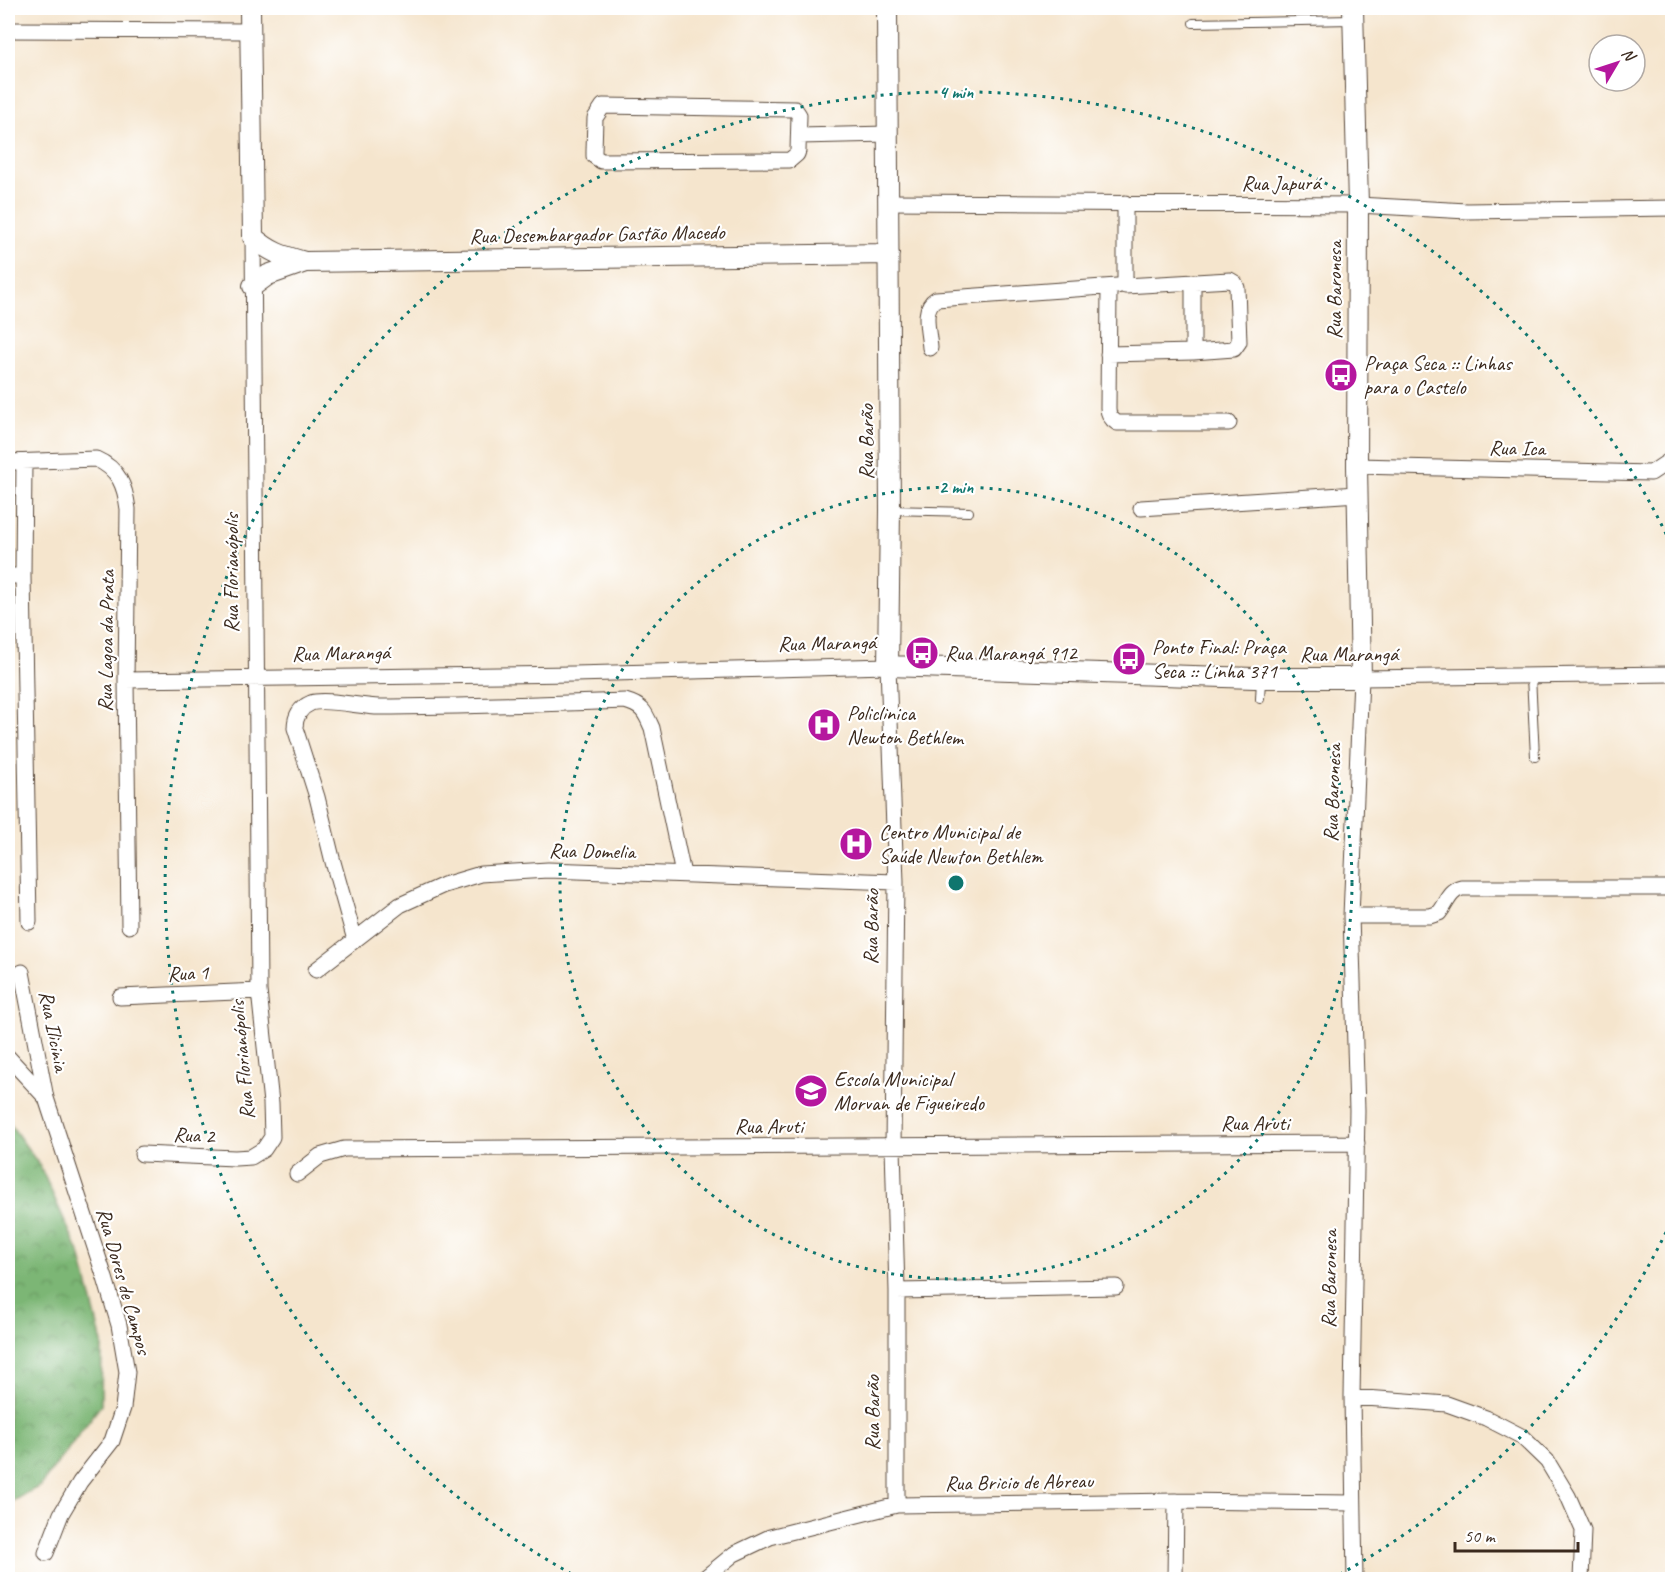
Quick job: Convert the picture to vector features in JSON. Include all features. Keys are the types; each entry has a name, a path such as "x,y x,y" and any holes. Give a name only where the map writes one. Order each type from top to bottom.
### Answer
{"street":[{"name":"Rua Florianópolis","path":"250,8 254,237 255,678 259,990 271,1103 272,1137"},
{"name":"Rua Barão","path":"887,8 890,510 888,666 896,882 893,1147 897,1291 897,1505"},
{"name":"Rua Baronesa","path":"1353,14 1358,205 1357,466 1361,678 1351,916 1357,1143 1352,1397 1355,1580"},
{"path":"8,30 250,31"},
{"path":"603,106 791,108 799,115 799,136 797,154 790,160 601,161 594,156 595,118 603,106"},
{"path":"799,136 888,134"},
{"name":"Rua Japurá","path":"888,202 1358,205 1467,211 1672,208"},
{"path":"1125,203 1125,286"},
{"name":"Rua Desembargador Gastão Macedo","path":"254,237 267,249 281,256 305,262 889,254"},
{"name":"Rua Desembargador Gastão Macedo","path":"254,286 268,275 305,262"},
{"path":"930,348 927,309 936,298 1230,280 1235,283 1239,342 1234,349 1108,354"},
{"path":"1193,282 1193,352"},
{"path":"1109,287 1108,414 1117,423 1229,423"},
{"name":"Rua Lagoa da Prata","path":"8,462 96,459 108,464 118,476 126,492 128,509 126,680 129,926"},
{"name":"Rua Ica","path":"1357,466 1651,473 1672,459"},
{"path":"24,462 15,576 29,922"},
{"path":"1141,508 1358,494"},
{"name":"Rua Marangá","path":"126,680 574,674 888,666 1261,678 1672,674"},
{"path":"355,940 317,797 295,728 295,717 310,704 321,702 376,707 625,701 638,705 646,714 652,728 683,874"},
{"name":"Rua Domelia","path":"316,970 400,905 444,885 481,874 548,870 896,882"},
{"path":"1351,916 1430,916 1439,913 1451,894 1462,888 1672,888"},
{"name":"Rua Ilicinia","path":"22,972 46,1098"},
{"name":"Rua 1","path":"120,998 259,990"},
{"name":"Rua Dores de Campos","path":"8,1057 46,1098 119,1325 127,1372 123,1408 112,1441 81,1482 61,1514 46,1553"},
{"name":"Rua 2","path":"142,1154 251,1157 264,1149 272,1137"},
{"name":"Rua Aruti","path":"297,1174 320,1156 344,1149 1357,1143"},
{"path":"897,1291 1116,1287"},
{"path":"1352,1397 1447,1404 1486,1418 1521,1436 1547,1461 1572,1504 1583,1530 1581,1580"},
{"path":"1175,1580 1176,1501"},
{"name":"Rua Bricio de Abreau","path":"702,1580 734,1554 770,1537 897,1505 1176,1501 1352,1503"}],"lane":[{"path":"1193,24 1353,14"},
{"path":"890,510 969,512"},
{"path":"1531,676 1535,757"},
{"path":"1260,699 1261,678"}],"green space":[{"path":"8,1121 40,1166 81,1257 102,1343 101,1405 40,1486 8,1504"}],"place":[{"name":"Praça Seca :: Linhas para o Castelo","path":"1341,375"},
{"name":"Rua Marangá 912","path":"922,653"},
{"name":"Ponto Final: Praça Seca :: Linha 371","path":"1129,659"},
{"name":"Policlinica Newton Bethlem","path":"824,725"},
{"name":"Centro Municipal de Saúde Newton Bethlem","path":"856,844"},
{"name":"Escola Municipal Morvan de Figueiredo","path":"811,1091"}]}
